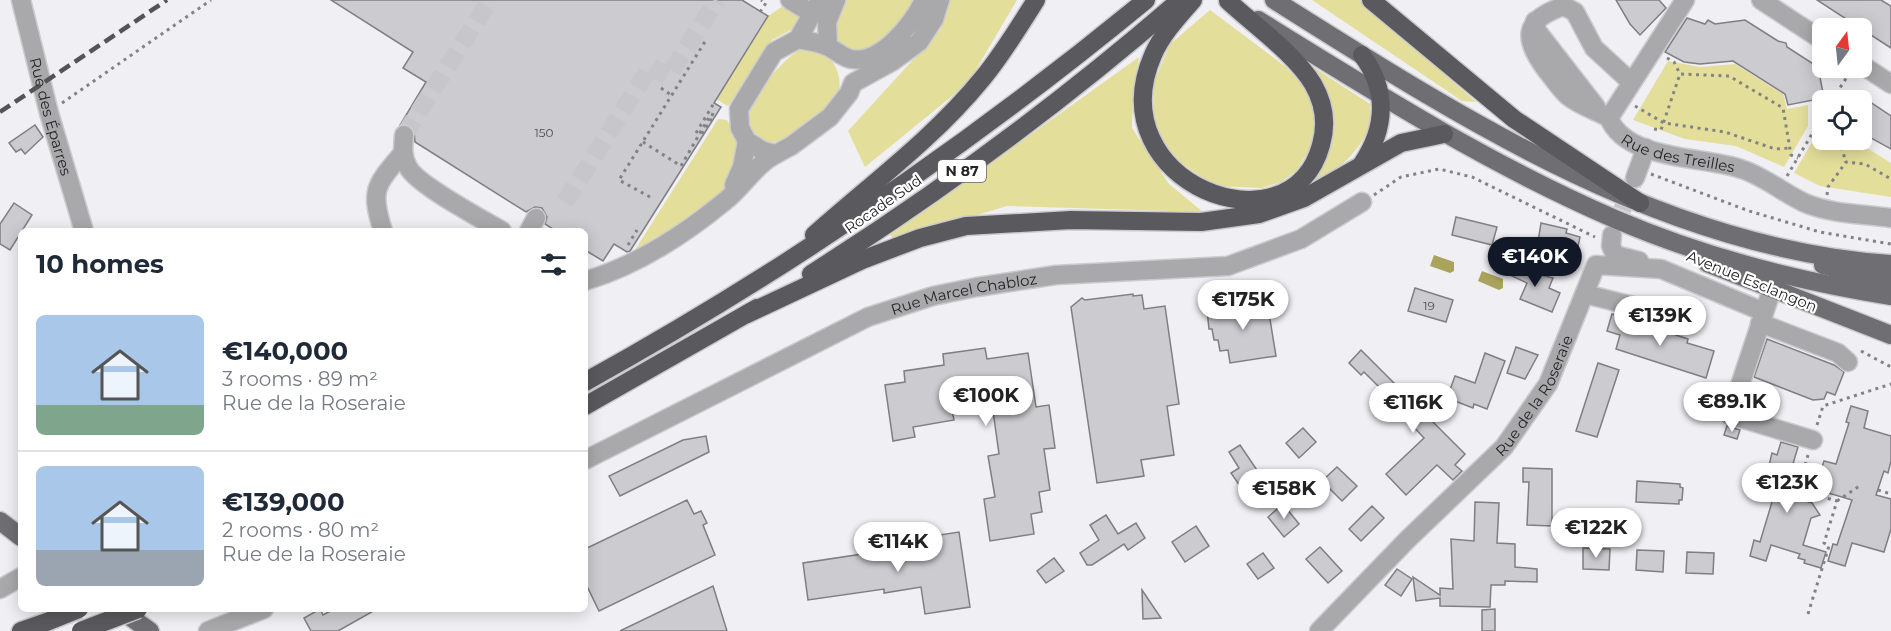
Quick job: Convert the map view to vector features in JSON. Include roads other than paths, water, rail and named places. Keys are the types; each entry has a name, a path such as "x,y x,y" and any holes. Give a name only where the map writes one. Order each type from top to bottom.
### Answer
{"highway":[{"path":"765,277 943,121 981,79 1036,0"},
{"name":"Rocade Sud","path":"588,379 765,277 948,154 1146,0"},
{"name":"Rocade Sud","path":"588,404 747,314 847,250 961,171 1171,16 1180,0"},
{"path":"1193,0 1171,16 1146,78 1144,110 1156,147 1178,175 1208,193 1243,199 1281,193 1302,178 1316,160 1324,128 1322,106 1303,70 1227,1"},
{"path":"1371,0 1514,118 1640,203"},
{"path":"1361,165 1378,136 1381,123 1381,96 1369,65 1362,55"},
{"path":"747,314 862,260 920,238 958,228 1017,221 1181,222 1240,219 1304,198 1409,140 1444,134"},
{"path":"21,631 72,612"},
{"path":"81,631 130,612"}],"main road":[{"path":"1274,0 1362,55 1493,131 1640,203 1824,266 1891,282"},
{"path":"1227,1 1444,134 1610,231 1696,250 1804,280 1891,296"},
{"name":"Avenue Esclangon","path":"1610,231 1657,243 1891,335"},
{"path":"1762,243 1827,256 1891,264"},
{"path":"0,521 18,535"},
{"path":"123,612 150,631"}],"street":[{"name":"Rue des Éparres","path":"21,0 49,112 83,228"},
{"path":"790,0 822,3"},
{"path":"798,39 828,46 841,56 854,60 867,58 887,47 907,29 924,0"},
{"path":"588,280 603,276 672,239 727,200 765,160 791,146 830,117 849,93 853,82 893,61 919,42 934,19 940,0"},
{"name":"Rue des Treilles","path":"1685,0 1626,89 1604,115 1614,129 1649,149 1741,169 1806,203 1826,209 1891,218"},
{"path":"1761,0 1812,33"},
{"path":"776,154 763,151 747,141 740,128 739,109 774,52 798,39 822,3"},
{"path":"822,3 827,22 828,46"},
{"path":"1604,115 1537,32 1535,21 1564,3 1575,12 1594,48 1626,89"},
{"path":"1872,72 1891,84"},
{"path":"404,135 402,154 409,170 497,228"},
{"path":"727,200 742,167 747,141"},
{"path":"1635,178 1649,149"},
{"path":"382,228 374,202 378,186 402,154"},
{"name":"Rue Marcel Chabloz","path":"588,458 868,317 933,296 1044,277 1228,266 1301,239 1362,202"},
{"path":"1610,231 1611,246 1615,255 1662,269"},
{"name":"Rue de la Roseraie","path":"1319,631 1407,540 1504,447 1548,384 1596,266 1662,269 1838,353 1853,356"},
{"path":"1772,289 1730,415 1813,440"},
{"path":"1585,294 1669,315"},
{"path":"0,589 18,579"},
{"path":"74,612 97,631"},
{"path":"208,631 256,612"}],"tunnel":[{"path":"404,135 490,0"},
{"path":"565,202 651,66 668,77 717,0"},
{"path":"1612,235 1633,183"}],"railway":[{"path":"0,112 167,0"}]}
